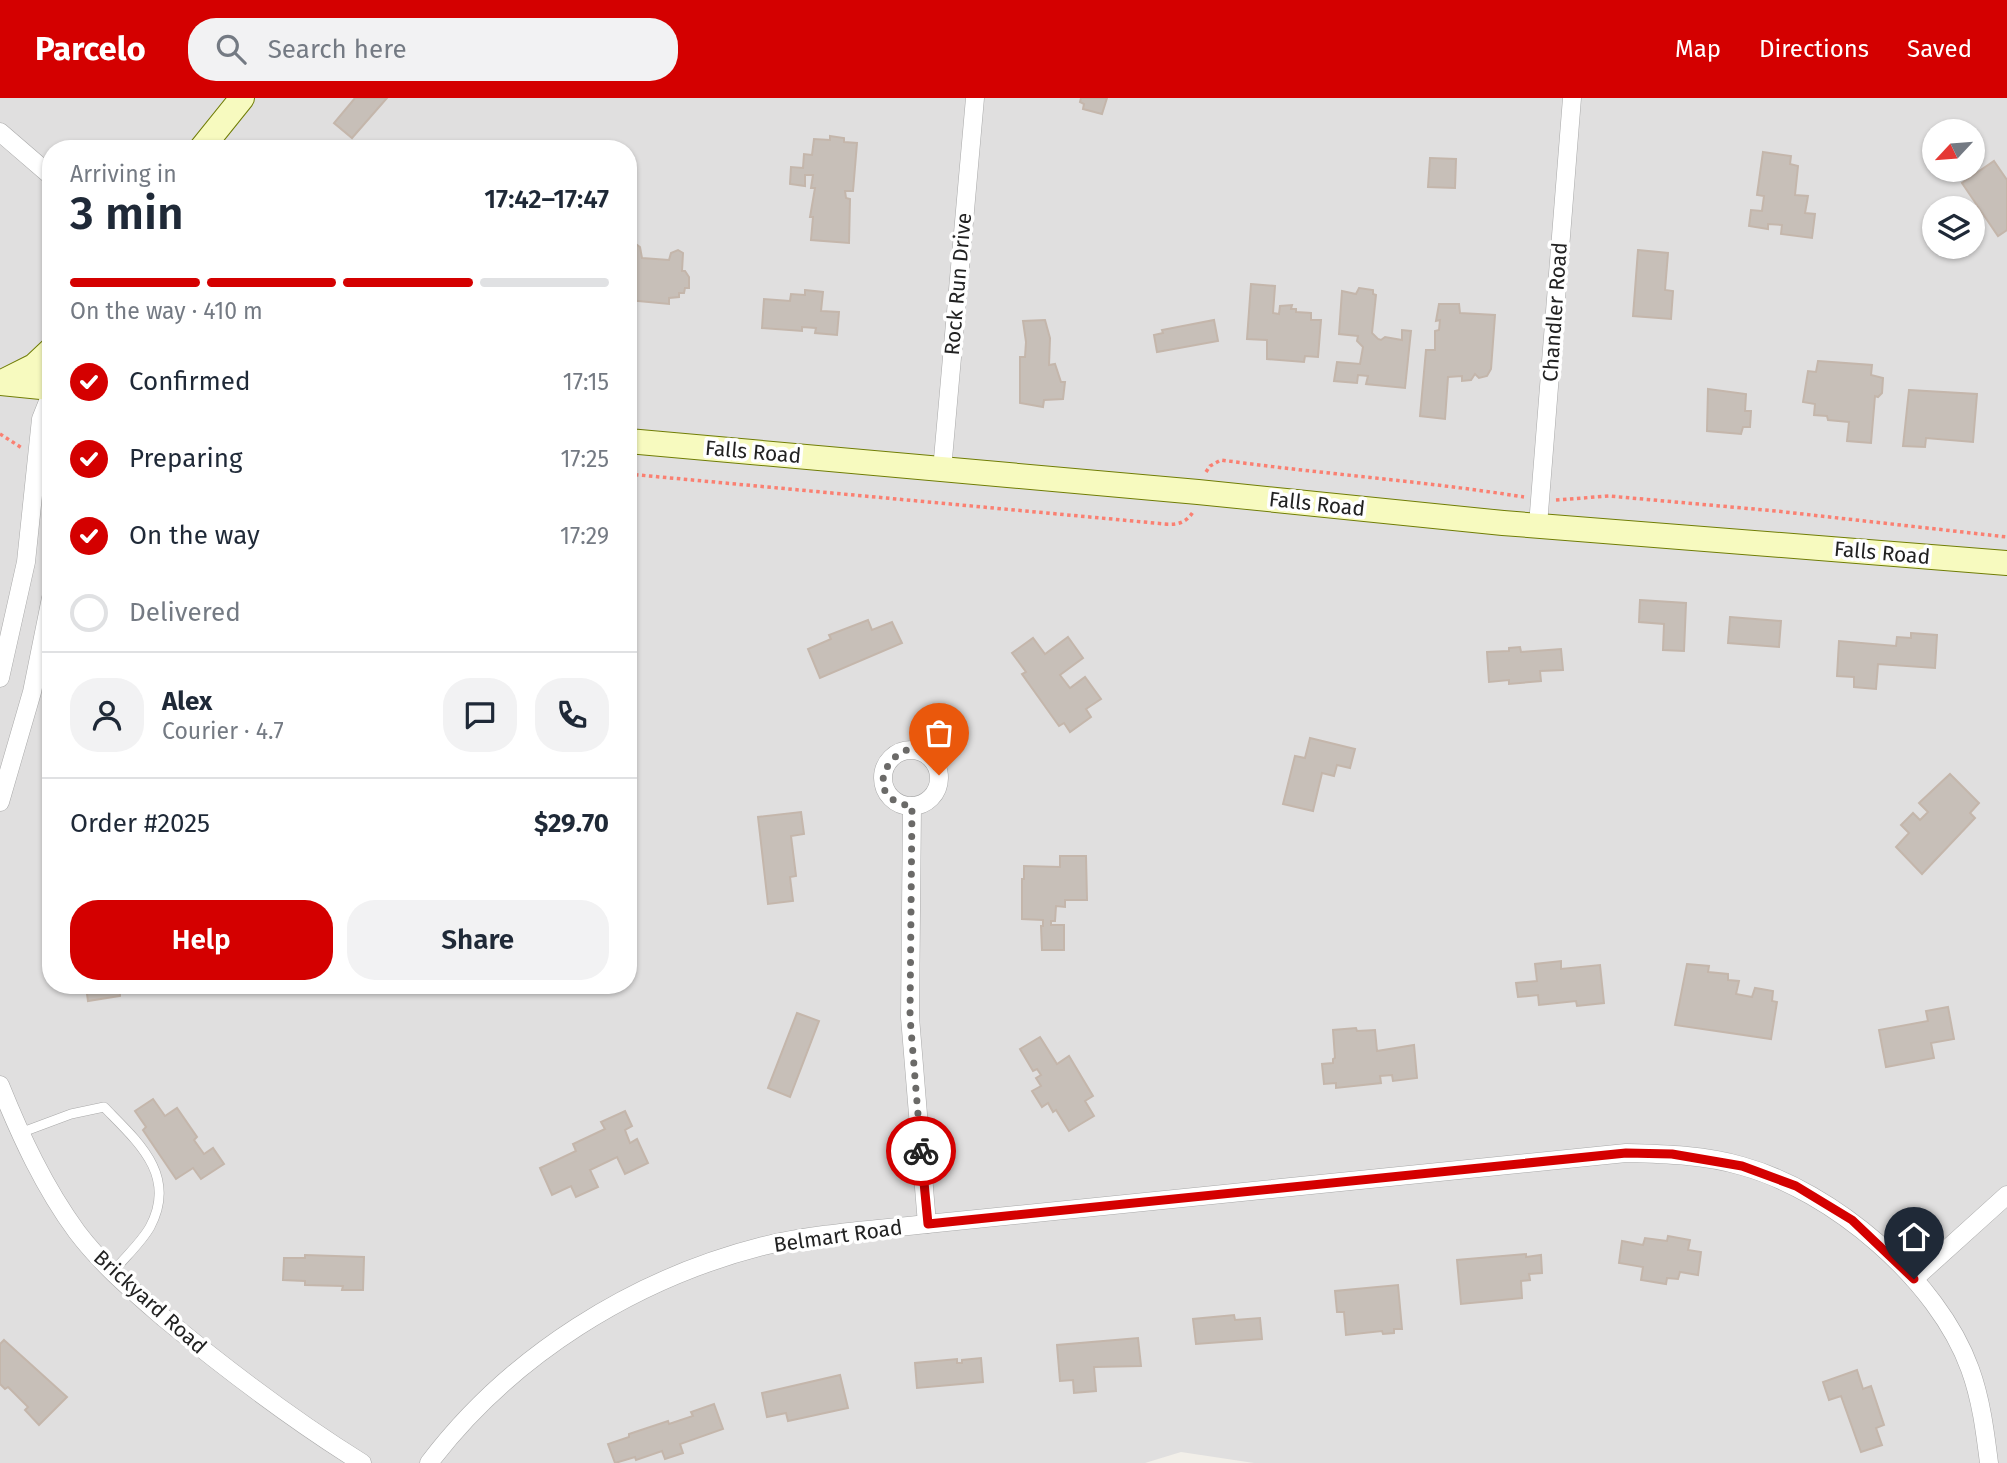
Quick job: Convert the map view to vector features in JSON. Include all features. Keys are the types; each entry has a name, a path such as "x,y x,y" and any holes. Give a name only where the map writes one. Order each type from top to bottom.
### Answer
{"main road":[{"path":"208,140 242,98"},
{"path":"0,383 34,366 42,358"},
{"path":"0,383 42,387"},
{"name":"Falls Road","path":"637,442 1538,525 2007,564"}],"street":[{"name":"Rock Run Drive","path":"942,470 975,98"},
{"name":"Chandler Road","path":"1538,525 1572,98"},
{"path":"0,132 42,168"},
{"path":"0,678 26,562 42,416"},
{"path":"0,802 32,692 42,643"},
{"path":"912,806 910,1017 928,1224"},
{"name":"Brickyard Road","path":"0,1086 19,1133 43,1180 66,1215 112,1273 210,1357 362,1463"},
{"name":"Belmart Road","path":"429,1463 453,1431 502,1382 583,1325 628,1297 695,1268 763,1247 818,1236 928,1224 1626,1153 1672,1154 1742,1166 1796,1186 1852,1220 1914,1279 1945,1321 1969,1368 1984,1422 1989,1463"},
{"path":"1914,1279 2007,1195"}],"lane":[{"path":"19,1133 71,1114 104,1107 140,1144 157,1171 160,1196 150,1227 112,1273"}],"shaded area":[{"path":"0,98 2007,98 2007,1463 1254,1463 1181,1452 1145,1463 0,1463"}],"building":[{"path":"355,98 387,98 352,138 334,123"},
{"path":"1081,98 1107,98 1102,114 1083,109"},
{"path":"830,136 844,138 844,142 857,143 853,191 845,191 846,198 850,199 849,243 811,240 813,217 810,217 815,188 811,188 813,175 805,175 805,186 790,184 791,167 803,168 804,154 812,155 814,139 830,140"},
{"path":"1763,152 1791,156 1790,164 1798,166 1795,195 1808,196 1805,213 1815,214 1812,238 1781,234 1782,225 1768,224 1768,229 1749,226 1751,210 1762,211 1764,196 1757,195"},
{"path":"1430,158 1456,159 1455,188 1428,187"},
{"path":"1994,161 2007,180 2007,230 1998,236 1985,217 1985,196 1971,196 1962,183 1985,182 1985,167"},
{"path":"637,245 642,258 669,260 671,253 678,250 683,253 682,271 689,277 689,288 685,288 684,293 679,293 679,297 669,298 669,304 637,301"},
{"path":"1638,250 1668,253 1665,290 1673,291 1671,319 1633,316"},
{"path":"1251,284 1275,286 1273,313 1279,314 1280,306 1292,305 1291,309 1296,309 1296,312 1311,313 1311,320 1321,320 1318,357 1305,356 1304,362 1267,359 1267,340 1247,339"},
{"path":"1359,288 1373,290 1376,295 1372,333 1378,339 1385,337 1402,340 1402,330 1411,331 1405,388 1366,384 1368,376 1358,375 1357,383 1334,381 1337,362 1360,364 1363,347 1357,341 1358,336 1339,334 1342,291 1356,294"},
{"path":"805,290 823,292 821,311 839,312 837,335 815,333 816,328 802,327 802,331 762,328 764,299 790,301 791,294 805,295"},
{"path":"1439,304 1459,304 1460,313 1495,315 1491,369 1487,376 1479,378 1475,374 1471,380 1462,381 1462,376 1448,377 1445,419 1420,416 1426,350 1435,350 1435,331 1439,330 1440,320 1436,321"},
{"path":"1045,320 1050,338 1049,365 1055,364 1061,382 1065,382 1063,399 1044,400 1043,407 1020,403 1020,357 1025,357 1023,321"},
{"path":"1214,320 1218,341 1157,352 1154,335 1163,333 1162,330"},
{"path":"1818,361 1872,365 1871,375 1883,378 1882,393 1878,397 1875,396 1871,443 1847,441 1849,422 1828,420 1827,416 1814,415 1815,404 1803,402 1808,371 1816,372"},
{"path":"1708,389 1746,394 1745,411 1751,411 1750,427 1743,427 1741,434 1707,431"},
{"path":"1909,390 1977,394 1973,442 1926,438 1925,447 1903,446"},
{"path":"1640,600 1686,603 1684,651 1663,650 1664,624 1639,622"},
{"path":"1730,617 1781,621 1779,647 1728,643"},
{"path":"868,620 872,630 892,622 902,643 820,678 808,649 831,639 829,635"},
{"path":"1911,633 1937,635 1935,668 1878,664 1876,689 1854,687 1854,677 1837,676 1839,641 1896,646 1897,637 1911,638"},
{"path":"1068,637 1083,658 1060,675 1070,688 1085,677 1101,699 1086,709 1091,717 1070,732 1064,723 1059,726 1022,674 1026,672 1012,653 1033,638 1045,654"},
{"path":"1520,647 1521,652 1561,649 1563,670 1540,671 1541,681 1509,684 1509,680 1489,682 1487,652 1509,651 1509,648"},
{"path":"1310,738 1355,749 1350,768 1337,765 1334,776 1322,773 1313,811 1283,804 1295,756 1305,758"},
{"path":"1950,774 1979,803 1970,813 1975,818 1922,874 1896,847 1909,833 1901,825 1913,813 1920,820 1928,812 1919,803"},
{"path":"801,812 804,834 791,836 796,876 790,877 793,901 768,904 758,817"},
{"path":"1060,856 1086,856 1087,900 1065,900 1065,907 1056,906 1055,921 1051,921 1051,925 1064,925 1064,950 1042,950 1043,920 1022,919 1024,866 1060,867"},
{"path":"1561,961 1561,969 1600,965 1604,1003 1577,1006 1576,1001 1539,1005 1538,995 1518,997 1516,983 1537,981 1535,964"},
{"path":"1687,964 1709,966 1708,972 1728,974 1728,980 1739,981 1736,994 1752,997 1755,988 1773,991 1772,1001 1777,1002 1771,1039 1675,1025"},
{"path":"87,994 120,994 120,996 88,1001"},
{"path":"1948,1007 1954,1039 1931,1043 1934,1058 1886,1067 1879,1030 1928,1021 1926,1011"},
{"path":"797,1013 819,1021 790,1097 768,1088"},
{"path":"1356,1028 1357,1031 1375,1030 1377,1051 1414,1045 1417,1078 1393,1081 1392,1075 1380,1076 1381,1083 1336,1088 1336,1083 1324,1084 1322,1064 1333,1063 1335,1058 1333,1030"},
{"path":"1040,1037 1057,1064 1069,1056 1093,1096 1085,1101 1094,1116 1069,1131 1056,1110 1053,1112 1048,1103 1042,1107 1032,1091 1041,1086 1036,1078 1041,1075 1037,1069 1033,1071 1020,1049"},
{"path":"153,1099 165,1116 177,1108 197,1137 194,1140 204,1154 213,1148 224,1164 201,1179 193,1168 176,1179 143,1130 146,1127 135,1111"},
{"path":"625,1111 632,1126 625,1130 630,1143 637,1139 648,1163 625,1174 617,1157 590,1170 598,1187 576,1197 571,1186 552,1195 540,1168 576,1151 573,1144 605,1129 601,1122"},
{"path":"1668,1236 1690,1240 1688,1250 1701,1252 1698,1275 1680,1272 1678,1279 1667,1278 1666,1284 1641,1280 1643,1267 1619,1263 1622,1241 1643,1245 1645,1238 1667,1241"},
{"path":"1526,1254 1526,1257 1541,1255 1542,1273 1529,1274 1530,1280 1521,1281 1522,1298 1461,1304 1457,1260"},
{"path":"305,1255 364,1257 363,1290 342,1290 343,1286 305,1285 305,1281 283,1280 284,1258 305,1258"},
{"path":"1398,1285 1402,1329 1394,1329 1394,1333 1383,1334 1382,1331 1346,1335 1344,1312 1337,1312 1335,1291"},
{"path":"1234,1315 1235,1320 1260,1318 1262,1339 1196,1344 1193,1319"},
{"path":"1138,1338 1141,1366 1094,1367 1096,1391 1074,1393 1073,1380 1060,1381 1057,1345"},
{"path":"4,1340 67,1397 39,1425 25,1410 28,1407 8,1387 5,1389 0,1384 0,1344"},
{"path":"981,1358 983,1382 917,1388 915,1363 957,1359 957,1363 962,1363 962,1360"},
{"path":"1857,1370 1863,1389 1871,1386 1884,1425 1876,1428 1882,1445 1861,1452 1841,1396 1829,1400 1823,1382"},
{"path":"840,1375 848,1408 788,1421 786,1413 767,1417 762,1393"},
{"path":"714,1404 723,1429 680,1444 683,1453 665,1459 662,1451 636,1460 635,1457 615,1463 608,1444 668,1421 669,1424 693,1416 691,1412"}],"way so far":[{"path":"921,1151 910,1017 912,806 895,801 888,794 883,776 890,760 905,750 923,752 937,766 939,775"}],"route":[{"path":"921,1151 928,1224 1626,1153 1672,1154 1742,1166 1796,1186 1852,1220 1914,1279"}]}
